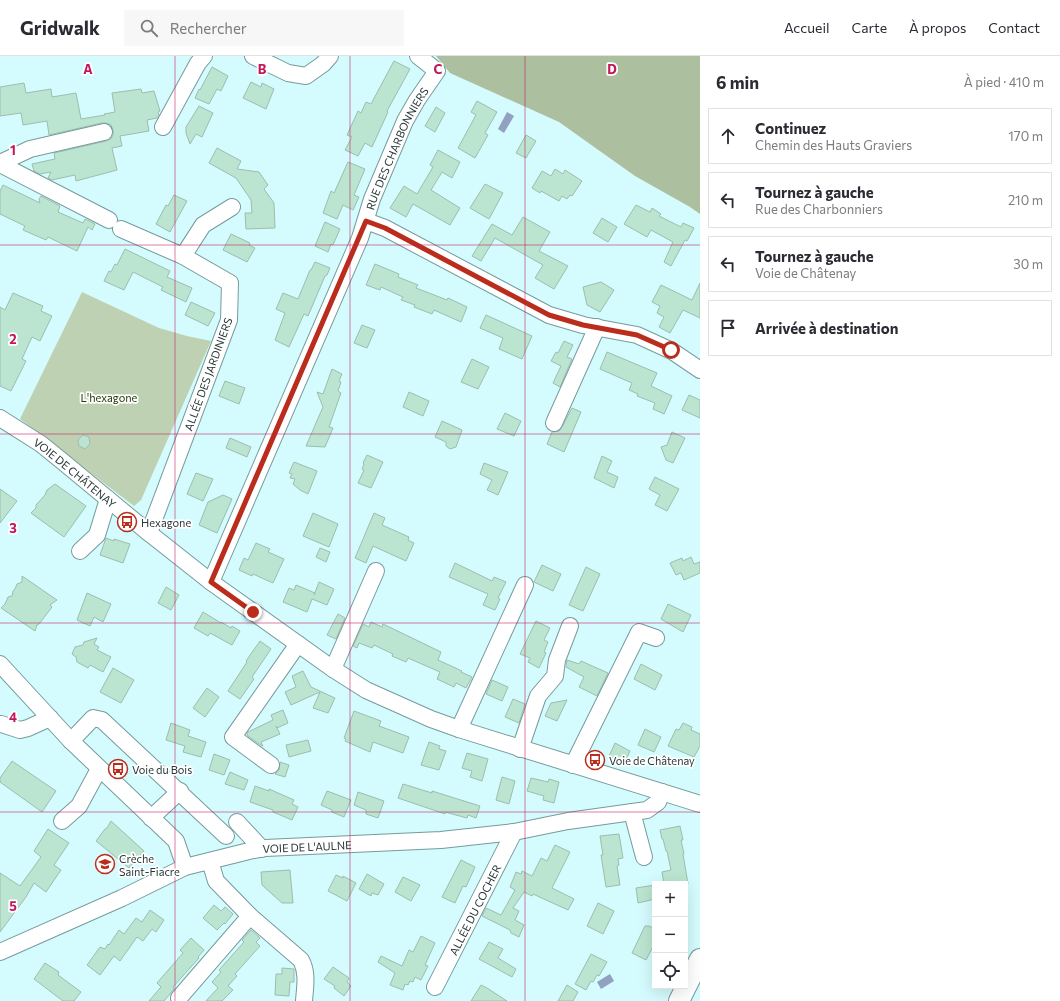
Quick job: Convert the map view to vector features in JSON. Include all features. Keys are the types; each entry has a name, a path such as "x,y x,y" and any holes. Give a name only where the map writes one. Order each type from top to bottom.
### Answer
{"main road":[{"path":"679,1001 700,959"}],"street":[{"path":"163,127 198,63 204,56"},
{"path":"253,56 288,73 306,76 323,64 330,56"},
{"name":"RUE DES CHARBONNIERS","path":"211,582 366,221 372,199 405,121 436,71 418,56"},
{"path":"0,163 30,149 104,132"},
{"name":"ALLÉE DES JARDINIERS","path":"0,163 115,224 183,256 230,283 229,320 149,533"},
{"path":"183,256 203,225 232,207"},
{"path":"366,221 385,228 549,315 637,335 672,351 700,370"},
{"path":"554,423 597,327"},
{"name":"VOIE DE CHÂTENAY","path":"0,418 41,444 211,582 366,690 459,730 656,790 699,800"},
{"path":"80,551 97,535 108,499"},
{"path":"333,668 376,571"},
{"path":"459,730 525,585"},
{"path":"520,749 538,696 555,676 556,660 570,626"},
{"path":"573,765 639,632 656,638"},
{"path":"271,765 232,738 298,644"},
{"path":"0,664 70,740 176,841 185,868"},
{"path":"1,724 20,730 50,718"},
{"path":"70,740 93,718 102,720 180,791 226,836"},
{"path":"62,821 79,806 99,769"},
{"name":"VOIE DE L'AULNE","path":"0,952 108,905 185,868 210,861 262,849 441,840 514,832 568,821 647,810 653,807 660,798 656,790"},
{"path":"151,818 180,791"},
{"path":"632,812 644,857"},
{"path":"237,822 262,849"},
{"name":"ALLÉE DU COCHER","path":"435,987 514,832"},
{"path":"210,861 216,881 250,916 301,960 305,966 306,974 304,1001"},
{"path":"179,998 250,916"}],"green space":[{"path":"436,56 700,56 700,214 635,176 559,122 450,73"},
{"name":"L'hexagone","path":"82,292 159,328 211,341 141,500 134,506 20,419"}],"water":[{"path":"507,112 514,116 504,133 498,129"},
{"path":"610,974 614,981 601,989 597,982"}],"building":[{"path":"394,61 410,69 387,111 388,112 372,147 365,143 358,156 345,150 352,137 347,135 358,111 361,113 366,102 371,104"},
{"path":"212,67 228,76 221,91 217,89 209,104 195,98"},
{"path":"251,82 261,87 262,83 274,89 266,109 243,98"},
{"path":"24,83 26,93 51,89 52,97 76,93 81,119 115,112 112,93 141,89 142,93 154,91 160,111 158,112 159,115 157,118 147,120 149,131 120,136 122,146 112,148 117,170 76,181 75,175 52,180 48,178 51,172 40,174 34,171 32,164 55,159 54,153 111,139 113,130 111,125 102,123 49,135 47,121 23,125 21,113 0,116 0,87"},
{"path":"477,101 497,112 485,133 488,135 475,158 458,148 476,115 471,112"},
{"path":"199,106 213,113 202,137 196,134 190,144 186,133 186,127"},
{"path":"436,107 445,113 435,132 425,126"},
{"path":"526,135 536,141 526,158 516,153"},
{"path":"217,148 241,161 237,169 259,172 268,185 264,189 274,203 275,228 246,229 245,213 252,213 251,200 236,178 209,163"},
{"path":"438,150 460,162 452,178 442,172 431,190 460,208 450,225 413,204 406,217 390,208 404,186 417,194 433,167 430,165"},
{"path":"348,162 365,169 354,195 359,197 353,210 343,205 337,219 323,213 331,191 334,193"},
{"path":"555,169 563,174 565,170 582,181 572,196 570,195 567,199 562,196 559,201 541,191 540,193 532,188 542,171 551,176"},
{"path":"485,184 503,193 489,219 470,208"},
{"path":"3,185 40,203 39,199 41,196 60,206 58,212 83,223 85,219 95,224 92,230 88,227 77,251 48,237 46,240 23,230 25,226 0,214 0,191"},
{"path":"174,195 187,201 170,232 156,224 166,205 168,206"},
{"path":"636,205 650,212 652,208 661,214 659,216 681,227 683,223 694,228 687,241 685,240 671,266 664,262 673,242 651,230 647,237 624,224"},
{"path":"523,217 550,232 539,251 568,266 554,289 535,278 543,265 495,238 481,261 472,256 492,224 512,235"},
{"path":"602,218 617,227 608,242 593,233"},
{"path":"325,222 340,229 328,252 315,246"},
{"path":"231,234 250,243 249,245 255,248 247,262 223,250"},
{"path":"125,249 170,271 167,277 192,288 186,302 161,290 163,287 133,272 124,290 104,281 109,271 111,272 115,264 117,265"},
{"path":"315,262 330,268 325,276 308,316 304,314 289,347 275,340 285,313 276,309 283,293 298,299 310,270"},
{"path":"375,264 399,274 398,277 418,285 416,288 447,300 448,298 467,307 461,322 434,310 432,314 414,307 415,305 401,300 403,297 381,287 380,290 366,285"},
{"path":"601,282 614,290 600,312 587,305 583,287"},
{"path":"700,283 700,318 683,310 670,333 659,327 664,317 657,313 660,306 652,302 661,285 692,300"},
{"path":"13,293 43,306 41,311 52,316 40,341 32,337 22,359 26,361 11,391 0,386 0,307 5,310"},
{"path":"191,302 215,313 208,326 185,315"},
{"path":"486,315 532,336 522,359 499,349 503,338 480,328"},
{"path":"362,325 375,330 367,348 354,343"},
{"path":"564,341 573,345 567,357 572,359 560,387 553,383 561,366 551,361 556,352 558,353"},
{"path":"607,352 657,373 651,386 672,396 664,414 653,409 655,403 637,396 638,394 629,390 632,383 600,369"},
{"path":"472,359 489,367 478,389 461,382"},
{"path":"332,369 342,374 339,381 341,382 338,391 341,393 329,427 333,428 325,447 306,446 323,407 317,392 323,394"},
{"path":"225,381 245,388 239,404 219,396"},
{"path":"409,392 429,401 423,416 403,407"},
{"path":"689,395 700,400 700,418 682,410"},
{"path":"572,408 581,412 564,452 547,444 552,432 559,431"},
{"path":"505,413 521,421 514,436 497,429"},
{"path":"442,421 462,430 456,447 450,449 446,446 446,442 435,437"},
{"path":"672,432 685,438 673,463 666,460 661,447 667,445"},
{"path":"83,435 89,437 90,444 85,449 79,446 78,440"},
{"path":"230,438 251,447 247,457 226,448"},
{"path":"367,455 383,462 371,488 358,483 364,470 362,469 363,463"},
{"path":"602,456 612,461 607,472 618,477 614,488 594,478"},
{"path":"294,462 317,471 308,494 293,484 295,479 290,478 292,474 289,473"},
{"path":"484,463 508,472 498,495 487,490 492,480 480,474"},
{"path":"196,473 213,479 203,501 187,494"},
{"path":"655,477 679,489 667,511 655,505 660,495 649,489"},
{"path":"55,484 86,506 64,537 31,513 36,508 36,505 45,495 47,490"},
{"path":"0,489 17,501 0,523"},
{"path":"223,495 232,499 217,533 199,525 208,502"},
{"path":"313,513 338,524 329,547 303,536"},
{"path":"374,513 385,518 382,525 409,537 408,540 414,543 406,561 373,546 366,563 355,558"},
{"path":"106,538 130,544 123,563 100,555"},
{"path":"256,543 270,549 268,552 284,559 273,583 253,574 252,576 239,570 244,558 248,560"},
{"path":"320,548 330,552 326,562 316,557"},
{"path":"691,557 694,564 700,562 700,573 684,580 681,573 676,575 670,563 682,558 683,561"},
{"path":"455,563 492,581 494,577 506,582 498,598 500,599 495,610 483,605 488,594 449,577"},
{"path":"542,565 561,574 553,591 534,582"},
{"path":"586,567 600,574 583,611 569,605"},
{"path":"22,576 57,600 50,605 52,607 37,625 35,631 1,608 5,604 8,597 12,596 17,584 22,582"},
{"path":"319,582 334,589 327,605 312,599 307,612 283,602 289,588 294,590 296,585 315,593"},
{"path":"166,587 179,595 171,610 158,603"},
{"path":"87,593 111,604 103,622 94,617 90,626 77,620"},
{"path":"668,604 691,615 683,632 661,619"},
{"path":"203,612 221,623 231,628 232,626 240,631 232,645 210,633 208,636 194,628"},
{"path":"338,614 345,618 336,639 327,635"},
{"path":"536,621 550,628 544,640 548,642 544,652 546,653 539,668 528,662 530,658 520,654"},
{"path":"371,622 382,627 383,624 441,652 438,660 472,677 466,688 456,683 454,687 437,679 440,672 408,658 406,662 392,656 393,654 374,645 372,648 359,643 357,648 353,646 363,624 369,627"},
{"path":"97,638 94,644 99,647 97,650 111,657 103,672 90,665 88,668 77,662 76,657 72,654 75,647 83,645 84,642"},
{"path":"260,641 271,649 252,677 254,679 240,699 228,691"},
{"path":"567,660 579,664 581,661 608,673 597,696 579,687 584,677 566,667"},
{"path":"641,664 662,675 655,690 634,679"},
{"path":"113,668 134,680 121,703 100,692"},
{"path":"303,671 311,687 335,698 328,713 313,708 320,692 291,705 285,692 296,687 292,676"},
{"path":"492,680 508,687 502,701 486,694"},
{"path":"207,688 219,697 205,717 193,708"},
{"path":"513,699 525,704 519,723 505,717"},
{"path":"567,700 557,721 545,716 551,703"},
{"path":"283,710 288,723 277,728 280,734 261,742 263,746 247,734 248,732 273,720 271,715"},
{"path":"354,711 381,721 379,726 409,737 403,753 373,742 370,752 345,741 346,739 344,738"},
{"path":"171,723 190,730 188,736 206,742 201,757 183,752 185,746 166,740"},
{"path":"683,723 692,727 691,730 700,734 700,746 694,757 668,746 676,729 679,730"},
{"path":"645,729 661,737 654,752 638,745"},
{"path":"308,740 311,751 289,757 286,745"},
{"path":"429,742 440,746 439,749 446,751 439,770 421,765"},
{"path":"615,743 630,751 624,764 609,756"},
{"path":"467,753 488,759 482,781 470,777 472,771 462,768"},
{"path":"214,754 230,760 224,775 209,770"},
{"path":"12,761 56,791 42,812 0,782 0,778"},
{"path":"280,762 289,765 285,777 275,774 279,770"},
{"path":"230,772 248,780 244,790 225,784"},
{"path":"502,777 515,781 509,804 496,800"},
{"path":"531,778 548,782 549,779 559,782 554,803 543,800 544,796 527,791"},
{"path":"403,784 432,793 432,791 480,806 476,818 468,815 467,818 445,812 445,814 398,798"},
{"path":"255,786 269,791 269,789 294,800 292,804 298,807 292,820 273,812 273,810 250,802"},
{"path":"327,791 351,800 344,817 321,805"},
{"path":"358,792 384,801 378,818 366,814 366,810 354,805"},
{"path":"111,821 144,851 129,868 96,841"},
{"path":"680,826 688,881 664,881 662,872 671,870 660,830"},
{"path":"48,829 69,843 54,865 61,870 46,892 34,883 26,897 0,932 0,873 20,886 41,857 34,851"},
{"path":"619,834 623,858 618,859 619,865 617,866 620,885 606,887 601,855 603,855 600,836"},
{"path":"555,845 570,852 552,888 574,899 568,910 533,894 532,896 524,892 513,908 519,911 515,920 524,925 519,937 511,933 510,930 482,916 486,908 501,915 515,890 510,887 516,872 521,874 522,871 532,876 541,858 547,861"},
{"path":"461,860 475,867 466,887 463,886 455,903 442,897"},
{"path":"290,870 293,903 282,903 262,885 261,872"},
{"path":"367,874 384,884 378,895 372,893 371,896 359,889"},
{"path":"336,875 343,878 343,876 356,883 347,901 328,891"},
{"path":"403,877 420,885 411,901 395,892"},
{"path":"652,885 652,900 638,903 636,888"},
{"path":"598,903 614,911 603,934 587,926"},
{"path":"214,905 221,911 225,907 233,914 225,924 224,923 217,930 203,918"},
{"path":"150,910 164,920 156,932 152,929 143,941 137,937 120,961 114,956 100,975 87,965 100,947 105,949 108,944 109,945 119,930 124,934 136,918 142,922"},
{"path":"645,926 652,928 652,949 646,960 632,953"},
{"path":"251,930 260,938 256,942 260,946 235,974 237,976 228,986 233,990 222,1001 206,1001 218,988 212,982 221,972 219,970 244,942 242,940"},
{"path":"421,936 435,943 425,965 428,966 421,980 415,977 413,982 410,981 408,985 405,984 403,990 390,985 395,973 378,962 381,956 402,966 409,950 413,952"},
{"path":"191,938 204,950 198,957 199,958 173,987 174,989 164,1001 149,1001 161,987 157,983 183,953 180,950"},
{"path":"489,942 503,949 498,958 516,969 512,977 479,959"},
{"path":"591,954 607,962 599,976 597,975 593,982 591,981 586,990 575,984"},
{"path":"45,963 59,972 58,975 81,992 74,1001 63,1001 34,979"},
{"path":"333,967 349,978 347,982 351,986 344,996 334,988 335,986 324,979"},
{"path":"282,968 294,969 294,982 290,982 289,996 275,995 276,974 282,974"},
{"path":"481,985 487,988 507,1001 471,1001"},
{"path":"567,985 578,992 573,1001 558,1001"}],"place":[{"name":"Hexagone","path":"127,522"},
{"name":"Voie de Châtenay","path":"595,760"},
{"name":"Voie du Bois","path":"118,769"},
{"name":"Crèche Saint-Fiacre","path":"105,864"}],"route":[{"path":"253,612 211,582 366,221 385,228 549,315 583,325 637,335 671,350"}]}
